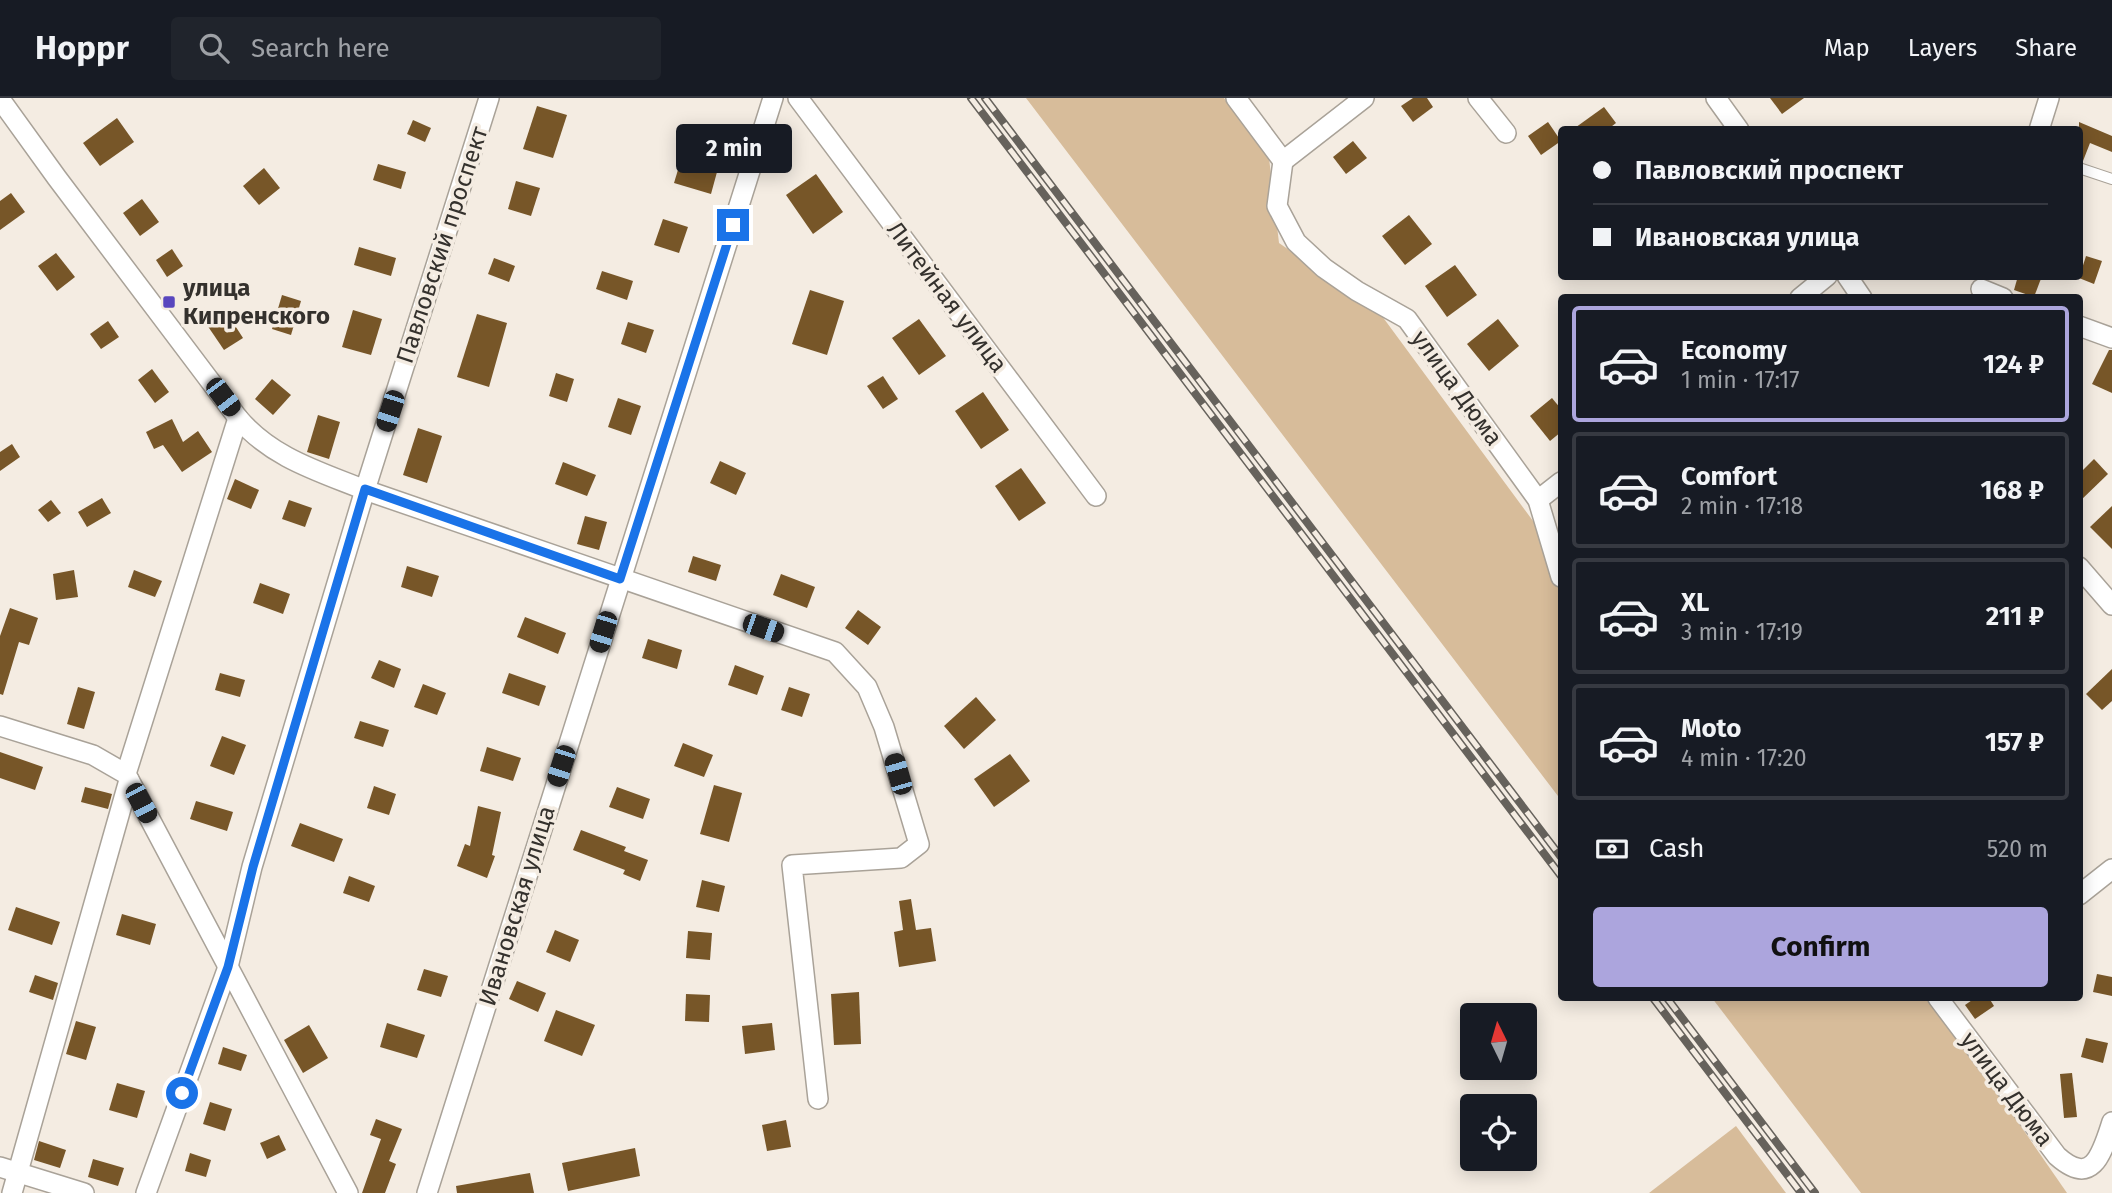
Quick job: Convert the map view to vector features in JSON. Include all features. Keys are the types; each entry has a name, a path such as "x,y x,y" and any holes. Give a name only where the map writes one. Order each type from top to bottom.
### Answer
{"street":[{"name":"Павловский проспект","path":"146,1193 228,967 253,867 365,489 489,98"},
{"name":"Ивановская улица","path":"427,1193 774,98"},
{"name":"Литейная улица","path":"798,98 1096,496"},
{"path":"1236,98 1283,161 1364,98"},
{"path":"1478,98 1506,134"},
{"path":"1716,98 1736,126"},
{"path":"2040,126 2049,98"},
{"path":"0,99 238,418 270,448 296,463 365,489 835,652 867,687 884,727 919,844 901,858 792,865 818,1099"},
{"name":"улица Дюма","path":"1283,161 1277,206 1296,242 1324,268 1357,291 1408,319 1538,500 1558,567"},
{"path":"1805,294 1822,280"},
{"path":"2083,327 2112,338"},
{"path":"12,1193 9,1170 238,418"},
{"path":"1538,500 1558,484"},
{"path":"2083,572 2112,605"},
{"path":"0,726 93,755 127,777 348,1193"},
{"path":"2083,886 2112,869"},
{"name":"улица Дюма","path":"1946,1001 2057,1156 2070,1167 2082,1169 2096,1162 2112,1122"},
{"path":"9,1170 84,1193"}],"lane":[{"path":"2083,169 2112,179"}],"shaded area":[{"path":"1026,98 1224,98 1269,158 1279,243 1379,312 1558,555 1558,796"},
{"path":"1714,1001 1934,1001 2067,1193 1861,1193"},
{"path":"1736,1126 1786,1193 1649,1193"}],"building":[{"path":"1413,98 1427,98 1433,107 1413,122 1401,106"},
{"path":"1770,98 1804,98 1782,114"},
{"path":"537,106 567,115 553,158 523,149"},
{"path":"1604,107 1616,123 1612,126 1578,126"},
{"path":"117,118 134,142 100,166 83,143"},
{"path":"413,120 431,128 425,142 407,134"},
{"path":"1548,122 1558,137 1558,143 1541,155 1528,136"},
{"path":"2079,122 2112,136 2112,152 2090,143 2083,161 2083,126 2079,126"},
{"path":"687,140 723,150 711,194 674,183"},
{"path":"1353,141 1367,158 1346,174 1333,157"},
{"path":"378,164 406,172 401,189 373,180"},
{"path":"264,168 280,188 259,205 243,186"},
{"path":"816,174 843,212 813,234 786,195"},
{"path":"516,181 540,188 531,216 508,209"},
{"path":"11,193 25,212 0,230 0,201"},
{"path":"142,199 159,222 140,236 123,213"},
{"path":"1409,215 1432,244 1405,265 1382,236"},
{"path":"663,219 688,227 679,253 654,245"},
{"path":"359,247 396,258 391,276 354,265"},
{"path":"172,249 183,266 167,277 156,260"},
{"path":"56,253 75,277 57,291 38,266"},
{"path":"2086,256 2102,261 2094,284 2083,280"},
{"path":"494,258 515,266 509,282 488,274"},
{"path":"1455,265 1477,295 1447,317 1425,286"},
{"path":"602,271 633,281 627,300 596,289"},
{"path":"2017,280 2040,280 2035,294 2014,290"},
{"path":"810,290 844,301 827,355 792,344"},
{"path":"282,295 301,301 291,335 272,329"},
{"path":"353,310 382,319 371,355 342,347"},
{"path":"227,313 243,338 224,350 207,325"},
{"path":"477,314 507,323 489,387 457,377"},
{"path":"919,319 946,356 919,375 892,338"},
{"path":"1498,319 1519,346 1489,371 1467,344"},
{"path":"108,321 119,337 101,349 90,334"},
{"path":"628,322 654,330 646,353 621,344"},
{"path":"2109,350 2112,350 2112,393 2092,384"},
{"path":"152,369 169,392 155,403 138,380"},
{"path":"556,373 574,379 567,402 549,396"},
{"path":"883,376 898,399 883,409 867,386"},
{"path":"272,379 291,395 273,415 255,399"},
{"path":"983,392 1009,430 981,449 955,411"},
{"path":"618,398 641,406 631,435 608,427"},
{"path":"1552,398 1558,405 1558,434 1550,441 1530,416"},
{"path":"318,415 340,422 329,459 307,452"},
{"path":"172,419 183,442 198,431 212,452 182,472 163,445 154,449 146,432"},
{"path":"418,428 442,436 427,483 403,475"},
{"path":"12,444 20,457 0,471 0,452"},
{"path":"2094,459 2108,474 2083,498 2083,470"},
{"path":"720,461 746,473 736,495 710,483"},
{"path":"563,462 596,475 587,496 555,484"},
{"path":"1021,468 1046,503 1019,521 995,486"},
{"path":"235,479 259,490 251,509 227,499"},
{"path":"102,498 111,513 87,527 78,512"},
{"path":"51,500 61,513 48,522 38,510"},
{"path":"289,500 312,508 305,527 282,519"},
{"path":"2112,506 2112,549 2090,527"},
{"path":"585,516 607,522 599,550 577,544"},
{"path":"693,556 721,565 716,581 688,572"},
{"path":"407,566 439,576 432,597 401,587"},
{"path":"74,570 78,597 56,600 53,574"},
{"path":"134,570 162,581 155,597 128,587"},
{"path":"781,574 815,587 807,608 773,595"},
{"path":"260,583 290,594 283,614 253,603"},
{"path":"10,608 38,618 29,645 19,642 3,695 0,694 0,636"},
{"path":"858,610 881,627 868,645 845,628"},
{"path":"525,617 566,633 558,654 517,637"},
{"path":"648,639 682,650 677,669 642,658"},
{"path":"379,660 401,669 394,688 371,678"},
{"path":"735,665 764,676 757,695 728,685"},
{"path":"2112,669 2112,701 2102,710 2086,694"},
{"path":"220,673 245,680 240,697 215,690"},
{"path":"509,673 546,686 539,706 502,693"},
{"path":"423,684 446,693 437,715 414,707"},
{"path":"78,687 95,692 84,729 67,724"},
{"path":"789,687 810,694 802,717 781,710"},
{"path":"976,697 996,720 964,749 944,726"},
{"path":"360,721 389,730 383,747 354,738"},
{"path":"222,736 246,745 234,775 210,766"},
{"path":"683,743 713,755 704,777 674,766"},
{"path":"487,747 521,758 513,781 480,771"},
{"path":"0,752 43,767 35,790 0,778"},
{"path":"1010,754 1030,781 994,807 974,779"},
{"path":"714,785 742,793 729,842 700,834"},
{"path":"374,786 396,794 389,815 367,808"},
{"path":"85,787 112,794 108,809 81,802"},
{"path":"617,787 650,799 643,819 609,807"},
{"path":"196,801 233,812 227,831 190,819"},
{"path":"478,806 501,812 492,855 495,856 487,878 457,866 465,844 470,846"},
{"path":"300,823 343,839 334,862 291,846"},
{"path":"581,830 626,847 624,851 648,860 640,881 623,874 625,870 573,850"},
{"path":"349,876 375,886 369,902 343,893"},
{"path":"702,880 725,886 719,912 696,907"},
{"path":"911,899 916,930 931,928 936,961 899,967 894,932 903,930 899,901"},
{"path":"16,907 60,922 52,945 8,930"},
{"path":"122,914 156,924 150,945 116,935"},
{"path":"555,930 579,940 570,962 546,952"},
{"path":"688,931 712,933 710,960 686,958"},
{"path":"424,969 448,976 441,997 417,990"},
{"path":"2097,974 2112,977 2112,996 2093,992"},
{"path":"35,975 58,983 53,1000 29,992"},
{"path":"517,981 546,993 538,1012 509,999"},
{"path":"859,992 861,1044 834,1045 831,994"},
{"path":"686,994 710,995 709,1022 685,1021"},
{"path":"1971,1001 1991,1001 1994,1006 1975,1019 1965,1005"},
{"path":"556,1010 595,1025 582,1056 544,1041"},
{"path":"76,1021 96,1027 86,1060 66,1054"},
{"path":"387,1023 425,1035 417,1058 380,1047"},
{"path":"772,1023 775,1050 745,1054 742,1026"},
{"path":"309,1025 328,1058 303,1073 284,1040"},
{"path":"2086,1038 2108,1043 2103,1063 2081,1057"},
{"path":"223,1047 247,1055 241,1071 218,1064"},
{"path":"2072,1073 2077,1117 2064,1118 2060,1074"},
{"path":"117,1083 145,1091 137,1118 109,1110"},
{"path":"210,1102 232,1109 225,1131 203,1124"},
{"path":"376,1119 402,1129 389,1161 396,1164 385,1193 362,1193 381,1139 370,1135"},
{"path":"786,1120 791,1147 767,1151 762,1125"},
{"path":"279,1135 286,1150 267,1159 260,1143"},
{"path":"39,1141 66,1150 60,1168 34,1160"},
{"path":"635,1148 640,1176 568,1191 562,1163"},
{"path":"190,1153 211,1160 206,1177 185,1171"},
{"path":"93,1159 124,1168 118,1186 88,1177"},
{"path":"530,1173 534,1193 457,1193 456,1186"}],"railway":[{"path":"971,98 1558,872"},
{"path":"985,98 1558,853"},
{"path":"1655,1001 1801,1193"},
{"path":"1669,1001 1815,1193"}],"place":[{"name":"улица Кипренского","path":"169,302"}],"route":[{"path":"182,1093 228,967 253,867 365,489 620,579 733,225"}]}
